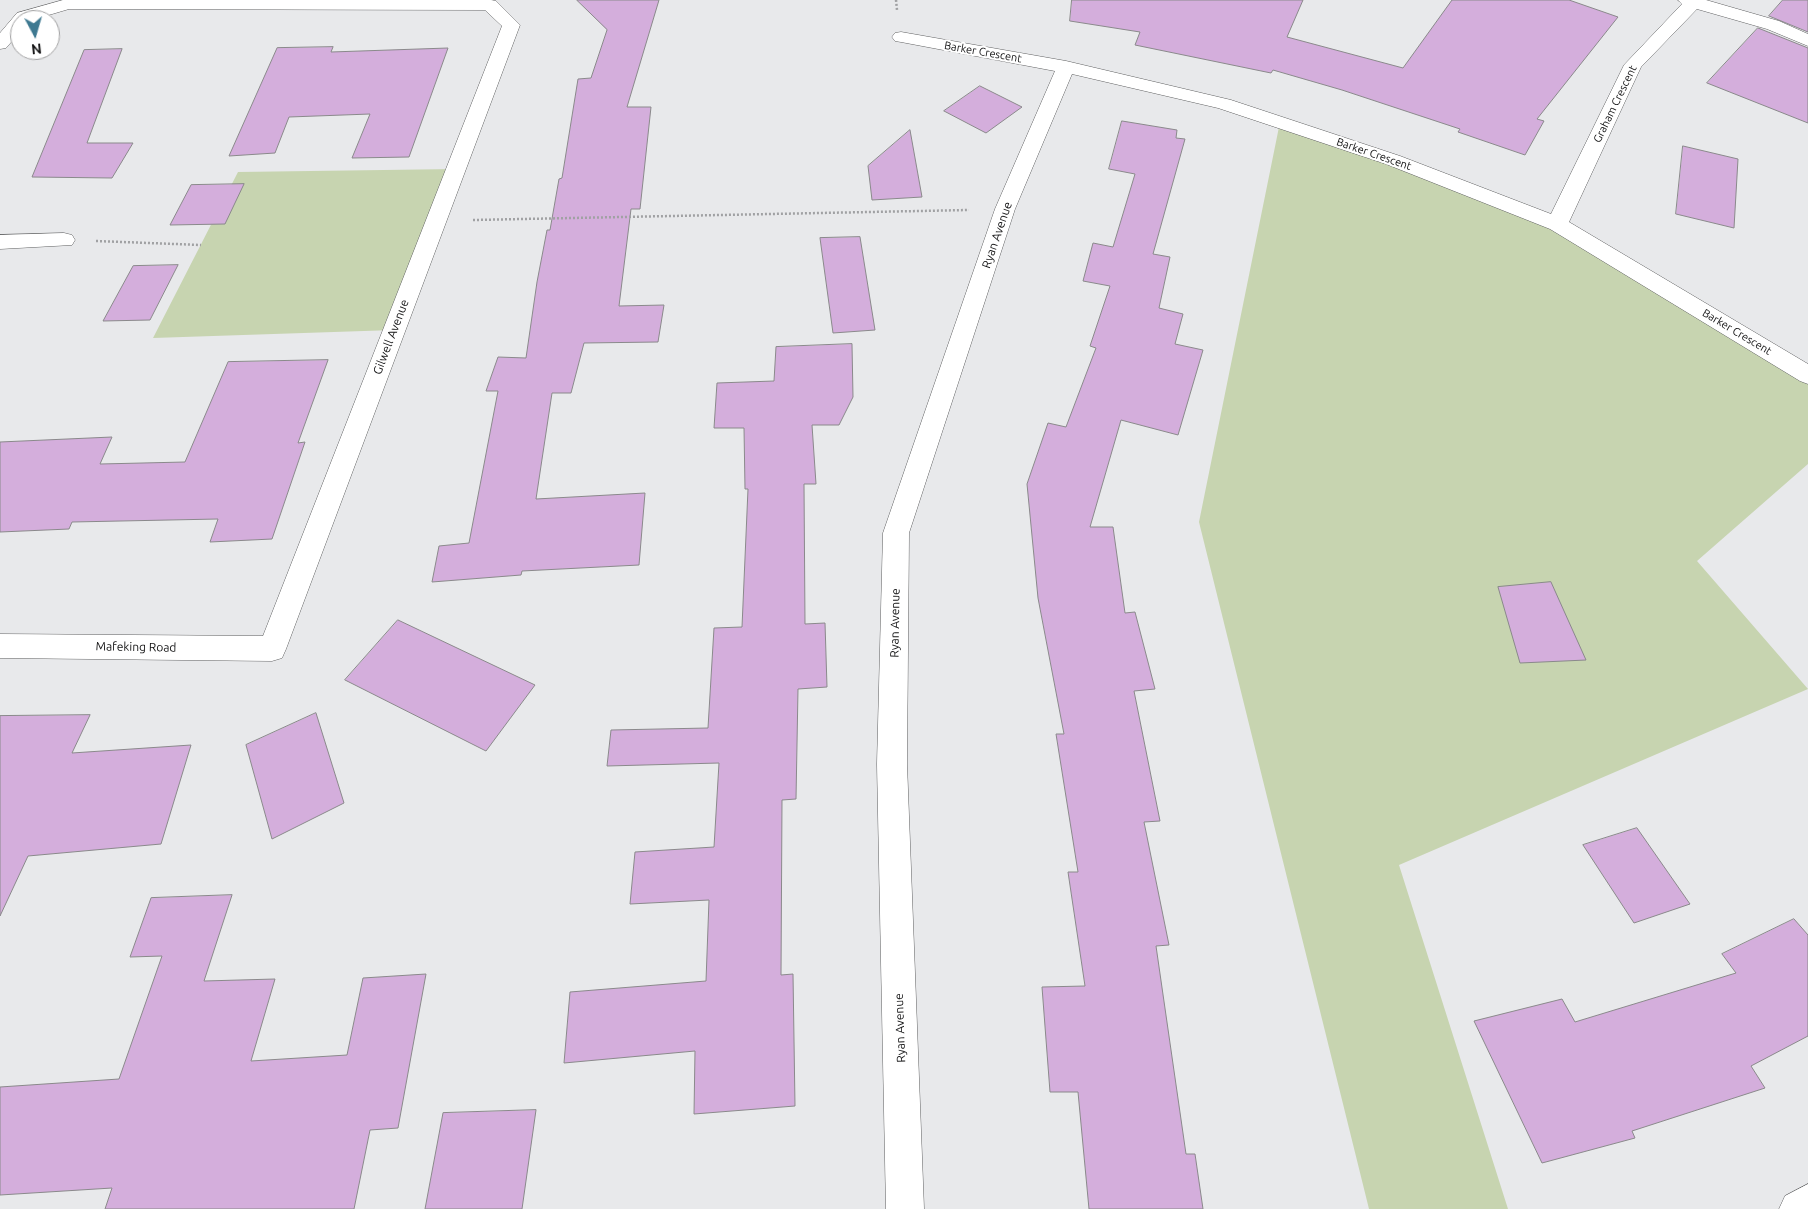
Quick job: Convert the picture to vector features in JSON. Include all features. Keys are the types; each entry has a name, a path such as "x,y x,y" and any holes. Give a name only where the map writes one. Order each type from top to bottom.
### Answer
{"street":[{"path":"1692,1 1773,25 1808,41"},
{"name":"Graham Crescent","path":"1557,224 1633,65 1692,1"},
{"path":"49,10 68,4 336,2"},
{"name":"Gilwell Avenue","path":"272,649 511,25 490,5 336,2"},
{"path":"0,44 10,32"},
{"name":"Barker Crescent","path":"901,37 1066,67 1224,104 1393,160 1557,224 1808,375"},
{"name":"Ryan Avenue","path":"905,1209 892,764 896,532 1005,209 1066,67"},
{"path":"0,242 64,240"},
{"name":"Mafeking Road","path":"0,646 272,649"},
{"path":"1798,1209 1808,1203"}],"path":[{"path":"436,221 1005,209"},
{"path":"64,240 200,244"}],"green space":[{"path":"1280,122 1557,224 1808,375 1808,464 1697,561 1808,689 1399,865 1508,1209 1369,1209 1199,522"},
{"path":"456,169 394,330 153,338 238,172"}],"building":[{"path":"577,0 659,0 627,107 651,107 640,209 631,209 619,306 664,305 658,342 584,343 571,393 552,393 536,499 645,493 639,565 522,571 521,575 432,582 439,546 469,543 498,391 486,391 498,357 526,358 537,282 547,230 550,230 559,179 562,178 578,79 591,78 607,30"},
{"path":"1072,0 1303,0 1287,37 1403,68 1452,0 1569,0 1618,17 1537,119 1544,121 1525,155 1458,132 1460,129 1342,90 1273,70 1271,73 1135,45 1140,32 1070,21"},
{"path":"1783,0 1808,0 1808,32 1769,16"},
{"path":"1758,28 1808,48 1808,123 1707,83"},
{"path":"333,47 331,52 448,48 409,157 352,158 370,114 289,117 275,153 229,156 277,48"},
{"path":"122,49 87,143 133,143 112,178 32,177 84,50"},
{"path":"980,86 1022,107 986,133 944,111"},
{"path":"1122,121 1177,130 1176,138 1185,139 1153,254 1170,257 1159,308 1183,314 1175,344 1203,350 1178,435 1121,420 1090,527 1113,527 1125,613 1135,612 1155,689 1134,691 1160,821 1144,822 1169,945 1156,946 1186,1154 1195,1154 1203,1209 1089,1209 1078,1092 1050,1092 1042,987 1085,986 1068,872 1078,872 1056,734 1064,734 1038,598 1027,484 1048,423 1066,427 1096,348 1090,346 1110,286 1083,281 1093,243 1113,247 1135,174 1109,169"},
{"path":"910,130 922,197 872,200 868,166"},
{"path":"1683,146 1738,159 1734,228 1676,214"},
{"path":"244,184 225,224 170,225 191,185"},
{"path":"860,237 875,330 833,333 820,238"},
{"path":"178,265 150,320 103,321 133,266"},
{"path":"852,344 853,397 839,425 812,425 816,484 804,484 805,624 825,623 827,687 798,689 796,799 782,800 781,975 793,974 795,1106 694,1114 695,1051 564,1063 570,992 706,981 709,900 630,904 635,852 714,847 719,763 607,766 611,730 708,728 714,628 742,627 748,489 745,489 744,428 714,428 717,383 774,381 776,347"},
{"path":"328,360 298,443 305,442 272,539 210,542 218,519 72,522 69,529 0,532 0,442 112,437 100,464 185,462 228,362"},
{"path":"1551,582 1586,660 1520,663 1498,587"},
{"path":"398,620 535,685 486,751 345,680"},
{"path":"316,713 344,803 272,839 246,745"},
{"path":"90,715 72,753 191,745 161,844 28,856 0,916 0,716"},
{"path":"1637,828 1690,904 1634,923 1583,845"},
{"path":"232,895 204,981 275,979 251,1061 347,1055 363,978 426,974 398,1128 370,1130 354,1209 105,1209 112,1188 0,1195 0,1087 119,1079 162,956 130,957 151,898"},
{"path":"1794,919 1808,935 1808,1036 1751,1066 1765,1088 1632,1131 1635,1138 1542,1163 1474,1021 1562,999 1575,1022 1736,973 1722,954"},
{"path":"536,1110 522,1209 425,1209 443,1113"}]}
